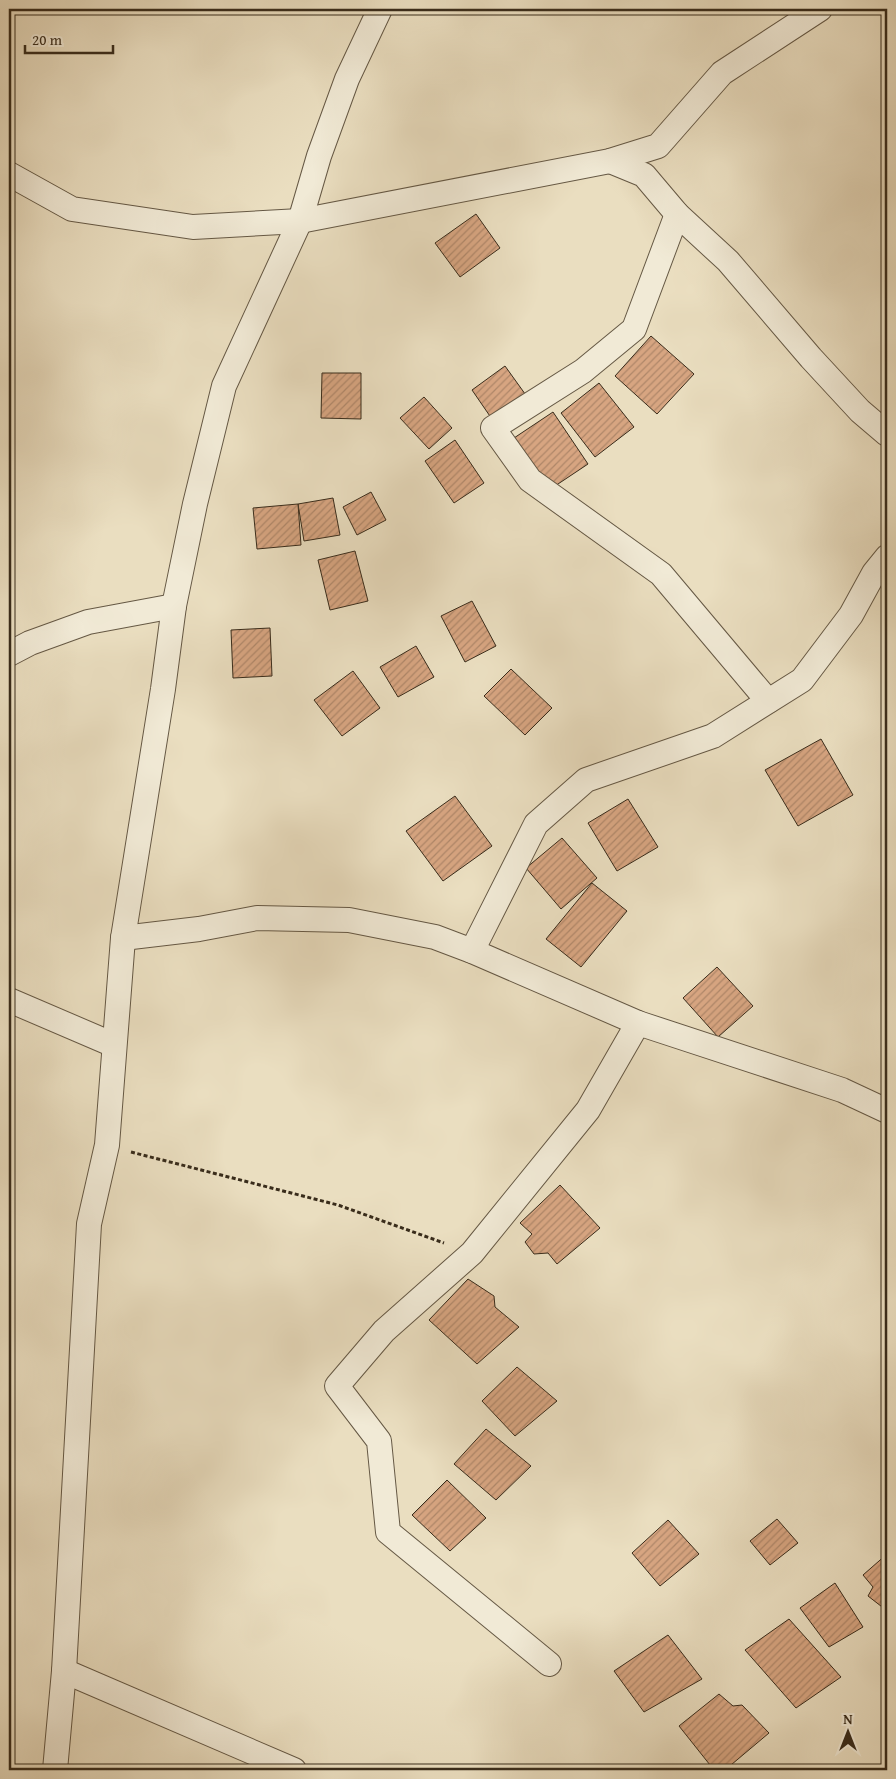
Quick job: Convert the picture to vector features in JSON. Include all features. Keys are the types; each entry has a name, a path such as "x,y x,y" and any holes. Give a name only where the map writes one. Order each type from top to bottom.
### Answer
{"street":[{"path":"55,1770 64,1672 89,1224 107,1145 123,938 163,689 174,606 195,504 224,386 300,220 319,156 347,80 380,9"},
{"path":"9,174 72,209 193,227 300,220 610,161 658,146 722,73 820,9"},
{"path":"610,161 644,175 677,214 728,261 811,358 860,411 887,434"},
{"path":"677,214 634,329 583,371 493,428 530,480 660,574 768,701"},
{"path":"472,951 536,824 586,780 713,736 802,680 851,615 874,572 887,557"},
{"path":"9,654 30,643 88,622 174,606"},
{"path":"123,938 199,930 257,918 349,920 436,937 638,1023 842,1090 887,1110"},
{"path":"9,1000 114,1045"},
{"path":"549,1664 388,1532 379,1441 337,1386 384,1331 472,1253 588,1110 638,1023"},
{"path":"64,1672 294,1770"}],"path":[{"path":"107,1145 338,1205 472,1253"},
{"path":"882,1770 887,1764"}],"building":[{"path":"476,214 500,248 460,277 435,243"},
{"path":"651,336 694,374 657,414 615,376"},
{"path":"505,366 528,398 494,422 472,390"},
{"path":"322,373 361,373 361,419 321,418"},
{"path":"599,383 634,427 595,457 561,413"},
{"path":"424,397 452,428 429,449 400,418"},
{"path":"553,412 588,464 546,492 511,440"},
{"path":"455,440 484,483 454,503 425,461"},
{"path":"371,492 386,520 357,535 343,507"},
{"path":"333,498 340,535 304,541 298,504"},
{"path":"298,504 301,545 257,549 253,508"},
{"path":"355,551 368,601 330,610 318,560"},
{"path":"472,601 496,646 465,662 441,616"},
{"path":"270,628 272,676 233,678 231,630"},
{"path":"416,646 434,677 398,697 380,667"},
{"path":"511,669 552,708 525,735 484,696"},
{"path":"353,671 380,708 342,736 314,700"},
{"path":"821,739 853,795 798,826 765,770"},
{"path":"455,796 492,846 443,881 406,831"},
{"path":"628,799 658,847 617,871 588,823"},
{"path":"562,838 597,878 561,909 526,868"},
{"path":"592,883 627,911 581,967 546,939"},
{"path":"717,967 753,1006 718,1037 683,998"},
{"path":"560,1185 600,1228 557,1264 548,1253 534,1254 525,1242 532,1234 520,1223"},
{"path":"468,1279 494,1296 495,1307 519,1327 477,1364 429,1320"},
{"path":"517,1367 557,1401 515,1436 482,1401"},
{"path":"486,1429 531,1466 496,1500 454,1464"},
{"path":"447,1480 486,1518 450,1551 412,1515"},
{"path":"777,1519 798,1543 770,1565 750,1541"},
{"path":"668,1520 699,1554 660,1586 632,1553"},
{"path":"887,1554 886,1610 868,1596 873,1587 863,1575"},
{"path":"835,1583 863,1627 829,1647 800,1608"},
{"path":"789,1619 841,1677 796,1708 745,1650"},
{"path":"668,1635 702,1679 644,1712 614,1671"},
{"path":"719,1694 733,1706 742,1705 769,1733 725,1770 714,1770 679,1726"}]}
